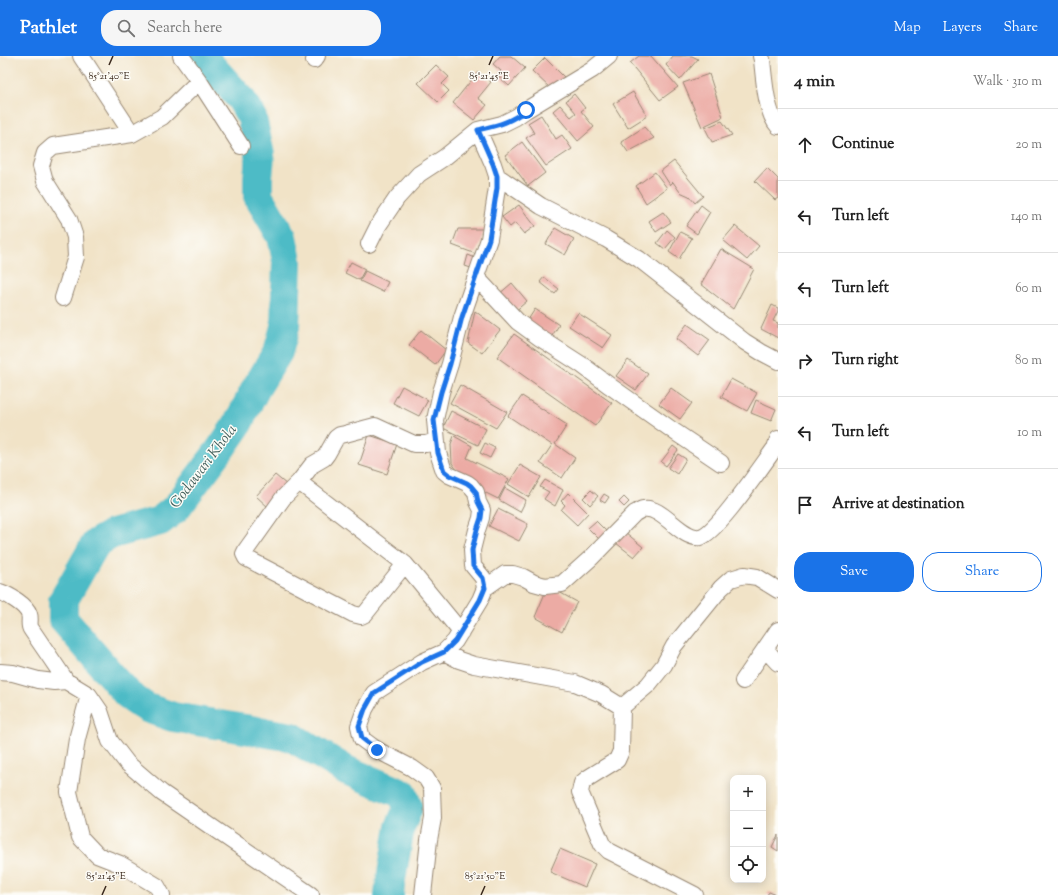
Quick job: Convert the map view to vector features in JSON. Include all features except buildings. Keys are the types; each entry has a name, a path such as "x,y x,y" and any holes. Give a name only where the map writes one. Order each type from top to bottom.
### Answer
{"street":[{"path":"81,56 132,134"},
{"path":"181,56 241,146"},
{"path":"369,244 378,226 397,198 419,174 444,158 478,130 502,124 516,117 592,70 609,56"},
{"path":"761,56 769,106 775,123 778,126"},
{"path":"63,298 76,257 75,237 69,219 45,181 42,166 45,153 53,146 132,134 162,117 199,81"},
{"path":"478,130 497,176 497,188 489,239 462,317 434,420 438,453 444,471 471,486 476,492 478,502 482,510 472,550 472,558 473,566 483,578 485,588"},
{"path":"497,176 541,206 606,239 639,259 744,342 778,361"},
{"path":"476,277 518,322 540,338 582,364 610,386 721,463"},
{"path":"405,564 365,614 361,616 353,614 246,558 244,554 283,498 299,482 312,465 328,454 336,438 340,434 375,426 414,444 426,444 436,441"},
{"path":"422,895 433,818 432,788 426,778 412,768 377,750 362,738 359,726 365,709 374,693 422,662 444,652 455,641 461,632 480,600 485,588 506,574 513,574 523,577 534,583 545,586 562,584 592,557 635,513 643,509 651,509 658,512 691,536 700,537 710,531 734,504 775,448 778,439"},
{"path":"299,482 405,564 461,632"},
{"path":"695,895 609,852 602,844 580,792 582,783 617,760 620,751 622,707 648,685 664,665 674,646 720,588 731,580 744,575 757,577 778,590"},
{"path":"0,592 5,593 23,606 29,614 30,627 66,681 89,695 100,711 110,741 127,763 162,793 311,895"},
{"path":"744,681 778,630"},
{"path":"765,649 778,663"},
{"path":"444,652 458,660 474,665 575,684 601,694 622,707"},
{"path":"0,672 13,673 38,680 54,682 66,681"},
{"path":"89,695 77,739 69,792 80,837 97,855 120,864 157,886 162,895"}],"waterway":[{"name":"Godawari Khola","path":"202,56 241,99 252,118 260,155 258,196 282,237 287,261 285,327 278,352 256,388 237,425 176,508 160,521 112,534 96,543 63,601 63,619 127,694 147,708 173,717 292,737 346,770 403,794 408,808 400,827 389,895"}],"route":[{"path":"377,750 362,738 359,726 365,709 374,693 422,662 444,652 455,641 480,600 485,588 483,578 473,566 472,550 482,510 478,502 476,492 471,486 444,471 438,453 434,420 462,317 489,239 497,188 497,176 478,130 502,124 526,110"}]}
